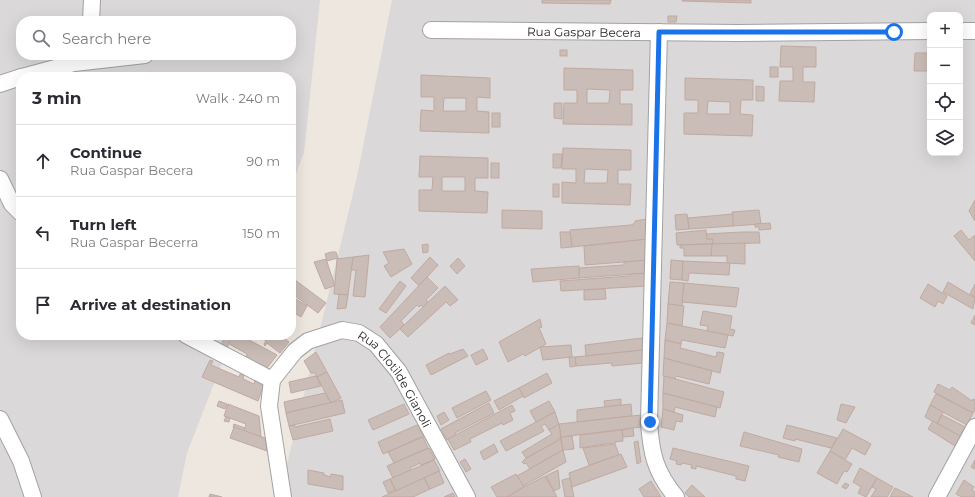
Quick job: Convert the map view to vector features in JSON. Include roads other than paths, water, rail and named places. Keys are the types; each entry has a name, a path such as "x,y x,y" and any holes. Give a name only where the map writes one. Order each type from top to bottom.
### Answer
{"street":[{"path":"92,0 92,16"},
{"name":"Rua Gaspar Becera","path":"431,30 659,32 927,31"},
{"path":"963,31 975,31"},
{"path":"659,32 650,448 656,468 676,497"},
{"path":"40,72 82,60"},
{"path":"0,84 16,79"},
{"path":"0,179 12,204 16,208"},
{"name":"Rua Clotilde Gianoli","path":"272,380 295,351 308,341 342,330 359,333 376,344 399,372 468,497"},
{"path":"196,340 272,380 269,406 283,497"},
{"path":"0,419 21,462 33,497"},
{"path":"937,497 975,427"}]}
